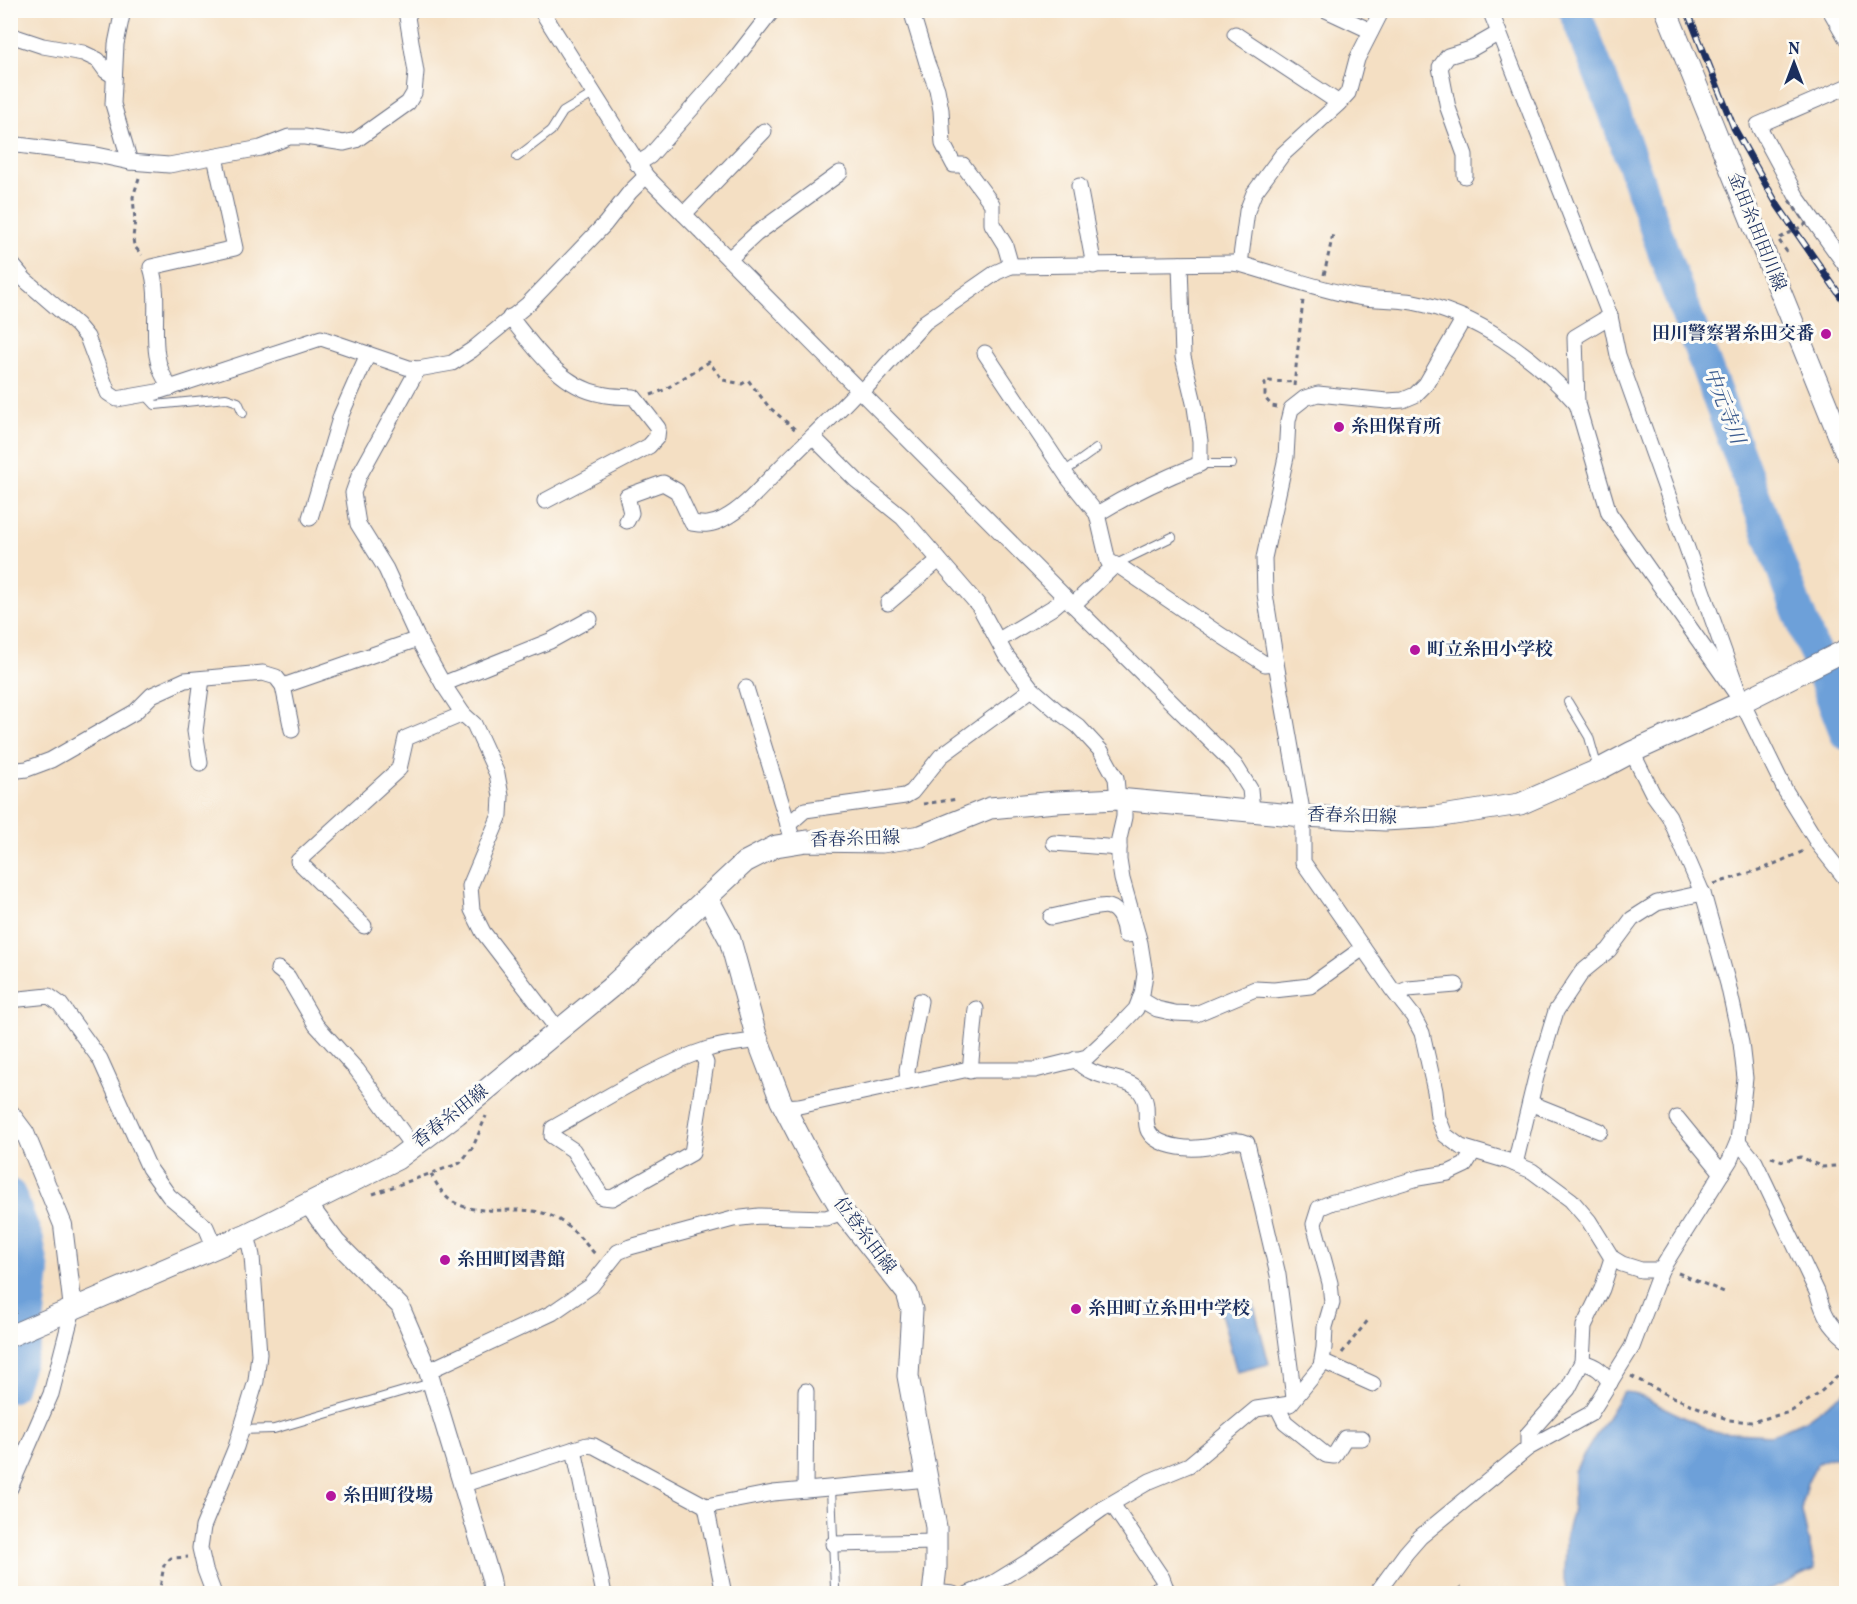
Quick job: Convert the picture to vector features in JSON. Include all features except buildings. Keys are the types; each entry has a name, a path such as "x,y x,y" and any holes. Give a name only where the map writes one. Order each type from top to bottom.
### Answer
{"main road":[{"name":"金田糸田田川線","path":"1666,10 1846,453"},
{"name":"香春糸田線","path":"13,1330 73,1309 247,1234 397,1159 457,1114 610,988 745,862 776,846 791,834 807,841 882,842 921,836 990,808 1121,799 1303,816 1385,820 1435,817 1520,804 1598,770 1846,650"},
{"name":"位登糸田線","path":"708,898 730,940 758,1040 784,1107 843,1212 907,1293 912,1310 908,1376 936,1527 940,1593"}],"street":[{"path":"123,10 116,44 113,104 130,162"},
{"path":"10,144 97,155 130,162 170,165 261,148 289,137 344,143 356,140 408,103 414,93 416,72 407,17 411,10"},
{"path":"541,10 642,170 729,260 1235,765 1250,789 1252,810"},
{"path":"10,262 25,280 77,325 87,337 108,393 117,399 171,388 321,338 409,368 418,369 452,363 472,350 528,304 605,224 630,192 650,156 731,64 773,10"},
{"path":"911,10 937,89 941,110 942,144 954,165 963,165 992,204 992,224 1005,245 1011,266"},
{"path":"1326,10 1371,32"},
{"path":"1240,264 1247,211 1254,193 1282,155 1339,104 1348,93 1357,59 1382,10"},
{"path":"1490,10 1610,316 1618,356 1785,790 1819,846 1846,879"},
{"path":"1830,10 1846,38"},
{"path":"1465,176 1465,155 1448,108 1440,67 1448,56 1471,49 1499,33"},
{"path":"1235,34 1339,104"},
{"path":"10,35 43,46 83,53 98,60 106,71 114,76"},
{"path":"1846,87 1758,125 1798,199 1846,266"},
{"path":"684,214 764,131"},
{"path":"171,388 163,378 155,352 157,292 151,267 235,248 214,157"},
{"path":"729,260 756,234 840,172"},
{"path":"1079,186 1094,266"},
{"path":"1097,514 1166,477 1200,464 1200,441 1195,407 1182,357 1180,264"},
{"path":"627,521 631,513 627,496 663,483 677,491 692,523 705,525 722,520 736,512 860,391 925,322 997,272 1011,266 1240,264 1313,286 1361,297 1412,302 1464,318 1507,342 1537,364 1577,404"},
{"path":"1610,316 1575,337 1577,404 1609,513 1751,697"},
{"path":"510,317 562,376 581,388 601,394 634,397 658,428 657,437 649,446 545,501"},
{"path":"1464,318 1426,384 1415,395 1403,400 1387,401 1318,394 1305,398 1294,406 1288,421 1286,457 1264,558 1265,594 1303,816 1303,862 1413,1016 1422,1033 1435,1091 1438,1117 1445,1135 1461,1147 1473,1152 1532,1171 1571,1200 1589,1221 1612,1258 1641,1270 1662,1268"},
{"path":"985,353 1064,472 1097,514 1108,561 1265,664 1276,663"},
{"path":"310,518 341,415 368,354"},
{"path":"418,369 359,476 353,493 358,524 386,569 418,639 443,684 463,714 474,724 497,774 501,796 500,815 470,886 472,910 483,932 559,1031"},
{"path":"784,1107 799,1106 964,1070 1035,1070 1087,1056 1136,1010 1145,974 1137,933 1122,879 1119,839 1124,817 1121,799 1116,778 1101,752 1078,726 1032,689 1005,654 979,606 903,518 856,480 813,437"},
{"path":"888,603 939,560"},
{"path":"999,640 1052,608 1069,601 1115,564"},
{"path":"443,684 550,641 590,619"},
{"path":"283,686 418,639"},
{"path":"10,771 27,769 51,760 135,712 152,695 185,680 263,673 276,677 283,686 292,730"},
{"path":"200,763 195,730 202,679"},
{"path":"746,688 791,834"},
{"path":"791,834 805,810 905,796 912,792 941,756 1032,689"},
{"path":"364,926 298,861 399,769 406,738 463,714"},
{"path":"1376,1593 1420,1537 1528,1448 1590,1414 1632,1347 1662,1268 1741,1144 1745,1078 1742,1043 1702,890 1669,816 1653,794 1632,752"},
{"path":"1054,843 1119,848"},
{"path":"1515,1164 1556,1011 1582,972 1609,950 1632,919 1657,903 1702,890"},
{"path":"1051,917 1107,906 1116,910 1125,935 1137,933"},
{"path":"1140,999 1157,1009 1196,1014 1255,989 1274,990 1310,986 1363,948"},
{"path":"278,969 288,977 316,1025 357,1070 413,1147"},
{"path":"1396,994 1408,988 1456,985"},
{"path":"10,1000 49,996 60,1004 100,1059 149,1168 168,1196 206,1227 214,1248"},
{"path":"908,1082 907,1070 920,1001"},
{"path":"970,1071 976,1009"},
{"path":"700,1052 706,1063 692,1153 612,1198 602,1197 573,1150 552,1136 553,1128 668,1065 700,1052 758,1040"},
{"path":"1076,1059 1082,1069 1132,1085 1140,1091 1145,1103 1145,1126 1151,1137 1166,1144 1182,1147 1205,1147 1239,1140 1247,1143 1278,1275 1294,1398"},
{"path":"1530,1103 1600,1131"},
{"path":"10,1113 25,1133 63,1225 73,1309 51,1394 10,1488"},
{"path":"1677,1118 1722,1173"},
{"path":"1741,1144 1755,1162 1817,1293 1823,1312 1832,1328 1846,1339"},
{"path":"1327,1364 1325,1328 1332,1303 1314,1224 1319,1208 1418,1178 1448,1173 1465,1165 1473,1152"},
{"path":"307,1203 336,1242 400,1306 430,1377 493,1593"},
{"path":"430,1377 552,1312 591,1286 618,1252 630,1247 733,1219 759,1216 826,1218 843,1212"},
{"path":"214,1593 201,1553 202,1527 236,1447 256,1381 259,1354 252,1256 247,1234"},
{"path":"1528,1448 1528,1434 1568,1389 1582,1362 1584,1326 1602,1289 1612,1258"},
{"path":"1582,1362 1614,1376"},
{"path":"968,1593 995,1582 1150,1481 1189,1464 1256,1409 1290,1404 1321,1366 1327,1364 1373,1384"},
{"path":"805,1490 806,1391"},
{"path":"1276,1406 1285,1422 1326,1455 1334,1456 1345,1438 1362,1438"},
{"path":"461,1485 587,1445 594,1446 706,1506 773,1493 928,1479"},
{"path":"574,1449 604,1593"},
{"path":"1112,1504 1162,1578 1167,1590 1145,1593"},
{"path":"706,1506 724,1593"},
{"path":"833,1544 936,1542"}],"lane":[{"path":"517,157 551,131 563,112 593,94"},
{"path":"145,394 155,405 226,398 238,402 243,413"},
{"path":"1064,472 1096,449"},
{"path":"1200,464 1232,464"},
{"path":"1115,564 1172,537"},
{"path":"1568,702 1589,737 1598,770"},
{"path":"241,1430 274,1429 430,1377"},
{"path":"831,1488 835,1588"}],"path":[{"path":"146,163 133,197 135,220 133,238 134,246 151,267"},
{"path":"1787,252 1778,239 1806,224 1789,200"},
{"path":"1295,382 1266,381 1265,399 1272,406 1294,406 1295,382 1313,286 1333,234"},
{"path":"634,397 650,396 664,390 709,362 723,380 742,384 748,380 769,406 803,436 813,437"},
{"path":"1702,890 1819,846"},
{"path":"1741,1144 1758,1143 1772,1158 1783,1161 1801,1157 1822,1167 1846,1165"},
{"path":"431,1174 450,1200 468,1207 489,1210 528,1209 550,1215 570,1227 606,1266"},
{"path":"10,1238 16,1273 16,1313 13,1330"},
{"path":"1662,1268 1724,1292"},
{"path":"1327,1364 1369,1319"},
{"path":"1614,1376 1730,1420 1751,1422 1790,1412 1817,1395 1846,1370"},
{"path":"159,1593 164,1565 171,1558 187,1558 201,1553"},
{"path":"1460,1587 1464,1593"}],"water":[{"path":"1253,1302 1269,1364 1237,1372 1220,1309"},
{"path":"1846,1391 1846,1458 1830,1458 1818,1463 1807,1483 1802,1503 1815,1569 1764,1593 1567,1593 1564,1579 1565,1539 1573,1509 1574,1471 1623,1392 1634,1393 1714,1432 1771,1435 1805,1420"}],"waterway":[{"name":"中元寺川","path":"1574,10 1613,108 1668,265 1846,734"},
{"path":"10,1195 28,1241 34,1272 26,1340 10,1387"}],"railway":[{"path":"1687,10 1734,128 1778,206 1846,304"}],"place":[{"name":"田川警察署糸田交番","path":"1826,334"},
{"name":"糸田保育所","path":"1339,427"},
{"name":"町立糸田小学校","path":"1415,650"},
{"name":"糸田町図書館","path":"445,1260"},
{"name":"糸田町立糸田中学校","path":"1076,1309"},
{"name":"糸田町役場","path":"331,1496"}]}
